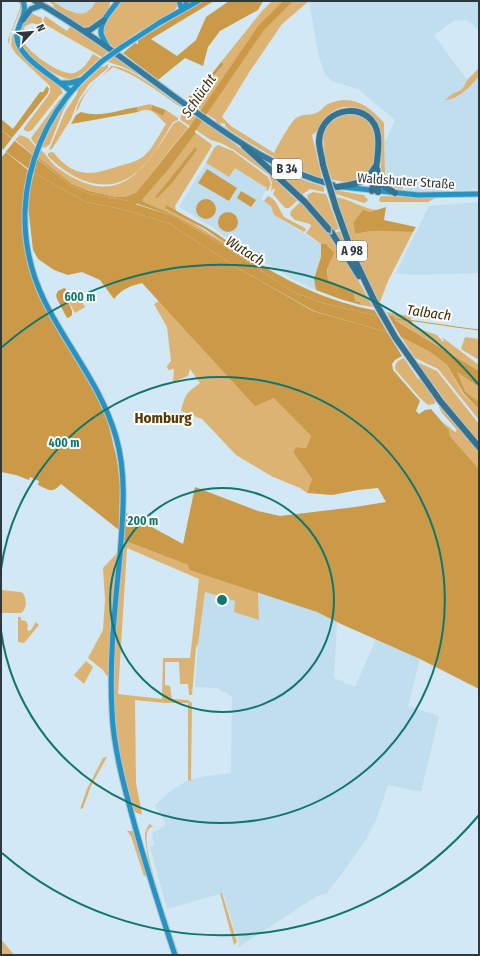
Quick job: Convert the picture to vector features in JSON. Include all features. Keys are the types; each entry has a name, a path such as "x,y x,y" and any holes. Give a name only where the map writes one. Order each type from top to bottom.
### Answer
{"highway":[{"name":"A 98","path":"376,164 378,142 376,128 369,118 352,110 345,110 333,115 320,132 319,141 323,165 336,208 354,258 374,300 395,336 422,376 479,447"},
{"path":"244,146 300,196 332,233 371,293"},
{"path":"335,186 357,184 363,181 369,176 376,164"},
{"path":"376,164 379,180 384,186 395,193"},
{"path":"375,191 376,164"},
{"path":"375,191 379,180"}],"main road":[{"path":"23,1 25,10 23,20"},
{"name":"B 34","path":"35,1 109,48 244,146 292,172 312,180 335,186"},
{"path":"84,31 90,30 104,20 118,1"},
{"path":"179,1 182,10"},
{"path":"182,10 186,4 186,1"},
{"path":"175,955 132,816 119,766 113,730 112,662 124,508 122,461 115,434 95,385 44,300 31,262 26,237 25,207 34,159 41,141 53,116 71,92 101,62 122,46 198,1"},
{"path":"46,7 31,9 18,30 17,40 20,49 35,64 62,83 71,92"},
{"path":"104,20 101,33 109,48"},
{"path":"62,83 70,83 83,79"},
{"name":"Waldshuter Straße","path":"335,186 437,196 479,194"}],"shaded area":[{"path":"17,1 21,1 23,4 10,36 9,46 8,40 20,8 20,4"},
{"path":"49,1 79,14 92,8 96,1 110,1 110,4 100,22 94,27 85,28 53,8 54,6"},
{"path":"52,1 96,1 90,10 81,14 75,13"},
{"path":"121,1 177,1 178,4 174,11 135,34 115,48 107,42 104,37 104,31 107,20"},
{"path":"203,1 214,1 151,39 177,56 196,40 206,17 229,1 263,1 258,10 220,31 208,47 203,66 185,58 158,80 123,53 135,43 138,44 138,40"},
{"path":"272,1 309,1 282,24 250,71 222,117 231,126 274,153 290,125 297,117 316,113 328,104 336,101 344,100 359,103 373,111 384,123 385,179 392,185 404,186 402,189 389,186 383,181 381,175 381,134 376,121 364,110 350,107 337,109 326,118 319,129 312,135 322,178 297,169 274,157 229,130 225,124 222,124 221,122 220,125 215,122 216,120 195,106 201,100 200,99 192,105 187,102 202,91 224,64 221,62 262,11"},
{"path":"309,1 479,1 479,31 467,21 460,20 453,21 434,35 467,80 461,90 452,94 446,99 461,94 479,76 479,189 432,192 417,191 402,189 403,186 389,183 385,179 385,142 395,120 358,89 332,81 325,74 319,57"},
{"path":"30,13 42,18 42,23 45,27 32,23 25,26 22,38 29,49 44,62 61,71 74,73 83,68 93,54 100,58 83,73 71,79 65,78 50,71 27,53 20,41 21,30"},
{"path":"45,16 67,31 70,27 77,31 78,30 109,51 102,57 46,25 43,21"},
{"path":"12,35 15,35 19,51 60,87 63,93 32,130 28,132 24,130 24,128 50,93 50,86 16,54 11,46"},
{"path":"115,56 181,104 180,105 137,74 108,62"},
{"path":"221,62 224,64 199,94 192,100 187,100 188,97 198,92"},
{"path":"108,64 108,68 89,84 79,99 71,119 52,149 49,150 65,112 77,94 78,89 102,66 103,67"},
{"path":"111,66 119,67 137,75 180,106 181,111 180,107 148,84 122,70 113,67 89,89 76,112 81,98 90,87"},
{"path":"479,68 479,76 468,88 460,95 445,100 452,94 461,90 467,80"},
{"path":"47,86 49,89 48,93 12,138 1,130 1,119 13,129 40,92 43,92"},
{"path":"72,95 63,111 50,144 42,148 55,120"},
{"path":"60,99 62,99 49,119 36,145 31,138"},
{"path":"150,104 152,105 151,110 163,116 166,110 178,118 178,120 173,122 158,147 144,165 128,178 116,183 92,183 68,173 48,156 48,153 53,152 68,167 91,173 99,172 140,159 151,148 166,124 154,112 143,110 138,112 137,107"},
{"path":"152,105 166,110 163,116 151,110"},
{"path":"137,107 138,112 71,124 76,115 81,112 89,114 103,114"},
{"path":"185,107 195,117 211,127 212,126 278,178 277,181 295,199 297,197 299,199 289,208 285,208 273,194 275,189 271,192 272,183 269,175 234,150 221,143 211,140 182,121 180,118"},
{"path":"352,112 362,116 370,124 373,130 375,153 371,169 367,175 359,181 347,182 332,180 324,157 322,137 329,122 336,117"},
{"path":"179,121 188,127 137,192 125,197 116,197 89,191 72,184 38,157 41,150 53,164 63,172 71,177 92,185 108,186 122,183 134,175 145,164 174,123"},
{"path":"188,128 196,133 169,169 142,200 144,202 174,215 229,247 230,246 205,229 165,208 166,205 206,227 249,257 293,283 341,302 374,310 378,316 326,304 293,292 227,248 173,216 129,201 90,194 70,185 38,159 38,157 72,184 89,191 116,197 125,197 137,192"},
{"path":"1,130 70,185 90,194 129,201 133,198 137,200 135,204 173,216 227,248 293,292 326,304 378,316 387,332 314,311 236,267 170,224 130,211 86,202 34,173 1,148"},
{"path":"196,133 211,144 212,146 175,206 176,211 166,206 230,246 229,247 174,215 142,200 169,169","holes":["195,147 198,149 173,182 155,197"]},
{"path":"20,135 28,138 36,147 33,155 15,140"},
{"path":"218,145 233,151 268,177 271,184 268,191 266,190 267,188 235,168 229,177 206,163 214,148"},
{"path":"195,147 198,149 173,182 157,198 155,197"},
{"path":"6,152 28,170 25,184 23,211 27,250 34,278 94,388 108,422 117,460 120,485 119,530 61,484 55,489 50,490 38,485 39,481 30,477 29,480 16,475 1,472 1,158"},
{"path":"262,159 292,176 324,187 324,192 310,189 301,196 281,175"},
{"path":"206,163 229,177 235,168 267,188 261,199 271,206 274,215 321,244 321,257 314,279 316,290 293,279 237,246 217,230 179,207"},
{"path":"207,169 237,188 229,201 198,183"},
{"path":"34,173 86,202 130,211 170,224 236,267 313,311 387,332 402,356 395,360 392,364 393,370 420,401 416,411 419,414 425,410 431,409 449,430 450,436 479,469 479,689 420,659 317,612 189,570 188,565 123,540 126,513 183,544 195,487 258,511 280,516 386,502 378,488 332,495 307,493 312,479 293,452 296,447 306,448 311,436 274,398 255,406 142,283 126,288 114,299 100,280 82,272 68,275 54,270 38,259 33,250 28,207 30,188"},
{"path":"334,190 364,195 368,200 364,203 336,194"},
{"path":"241,191 256,200 251,207 237,198"},
{"path":"313,192 326,194 339,229 334,231 306,200 308,198 307,195"},
{"path":"269,196 275,201 284,217 305,228 306,230 304,232 274,215 271,206 264,201"},
{"path":"336,197 377,210 370,212 353,223 355,234 371,231 413,232 388,281 380,302 377,300 361,267 339,212"},
{"path":"380,197 435,198 428,202 380,202"},
{"path":"206,199 213,202 216,209 213,216 206,219 199,216 196,209 199,202"},
{"path":"301,201 331,236 373,307 361,305 360,302 355,301 354,291 328,280 326,244 321,244 306,233 311,226 310,224 295,220 290,215 291,211"},
{"path":"479,202 479,273 414,275 396,273 429,206"},
{"path":"386,207 384,220 416,227 413,232 371,231 355,234 353,223 363,210 370,212"},
{"path":"228,212 235,215 238,222 235,229 228,232 221,229 218,222 221,215"},
{"path":"340,231 348,251 334,233"},
{"path":"321,244 326,244 334,253 327,269 328,280 354,291 355,301 360,302 361,305 316,290 314,279 321,257"},
{"path":"64,288 66,289 66,297 72,311 72,315 67,318 56,295 58,291"},
{"path":"76,292 85,307 75,313 67,299"},
{"path":"159,301 274,397 311,436 306,448 296,447 293,452 312,479 307,493 300,488 273,477 236,455 202,419 181,411 187,395 200,383 190,369 188,376 173,382 174,369 168,370 167,366 171,361 167,327 154,304"},
{"path":"386,312 410,316 414,326 437,335 443,342 443,338 479,365 479,371 396,321 393,316 388,315"},
{"path":"388,315 393,316 396,321 479,371 479,387 457,372 465,391 479,402 479,409 464,394 447,365 430,352 401,337"},
{"path":"401,337 430,352 447,365 463,394 479,409 479,420 438,369 415,358"},
{"path":"465,337 479,339 479,360 461,349"},
{"path":"404,358 418,379 419,378 436,401 434,404 428,405 419,397 395,369 397,362"},
{"path":"417,362 437,371 479,424 479,442 457,417"},
{"path":"456,371 479,387 479,402 465,391"},
{"path":"441,406 479,451 479,469 450,436 449,430 443,422 455,432 457,430 442,413 439,407"},
{"path":"123,540 188,565 189,570 258,592 259,620 234,612 235,601 205,592 198,644 196,647 192,695 189,695 188,684 180,684 179,662 165,662 165,685 170,686 172,699 188,700 192,703 191,781 188,780 188,703 165,703 135,700 136,783 142,814 137,813 133,809 124,777 119,755 113,699 114,654","holes":["127,548 199,579 190,658 163,658 162,699 118,694"]},
{"path":"117,553 109,676 107,676 103,670 88,658 103,630 105,600 103,568"},
{"path":"1,590 23,593 26,604 21,613 1,613"},
{"path":"205,592 235,601 259,620 258,592 317,612 337,622 334,678 355,687 376,639 420,659 408,706 439,716 421,792 388,785 377,818 365,841 326,894 317,896 237,948 239,943 223,893 167,909 150,847 154,845 152,833 164,826 165,822 155,805 168,793 188,780 231,773 232,696 216,688 195,687 198,640"},
{"path":"18,617 21,617 21,620 26,621 28,631 31,630 36,622 39,625 24,643 18,642"},
{"path":"86,661 93,667 84,684 74,675"},
{"path":"107,757 91,786 83,808 80,809 87,789 103,758"},
{"path":"149,824 153,826 148,830 147,842 156,884 148,858 145,833"},
{"path":"127,831 133,831 147,875 144,876 131,836"},
{"path":"220,893 222,893 237,942 234,945"},
{"path":"160,897 179,955 177,955"},
{"path":"1,939 14,955 1,955"}],"pier":[{"path":"13,137 16,139 4,154 2,151"}],"waterway":[{"name":"Schlücht","path":"130,206 191,131 261,28 288,1"},
{"name":"Talbach","path":"395,319 479,330"}],"district":[{"name":"Homburg","path":"163,418"}],"water label":[{"name":"Wutach","path":"245,251"}]}
